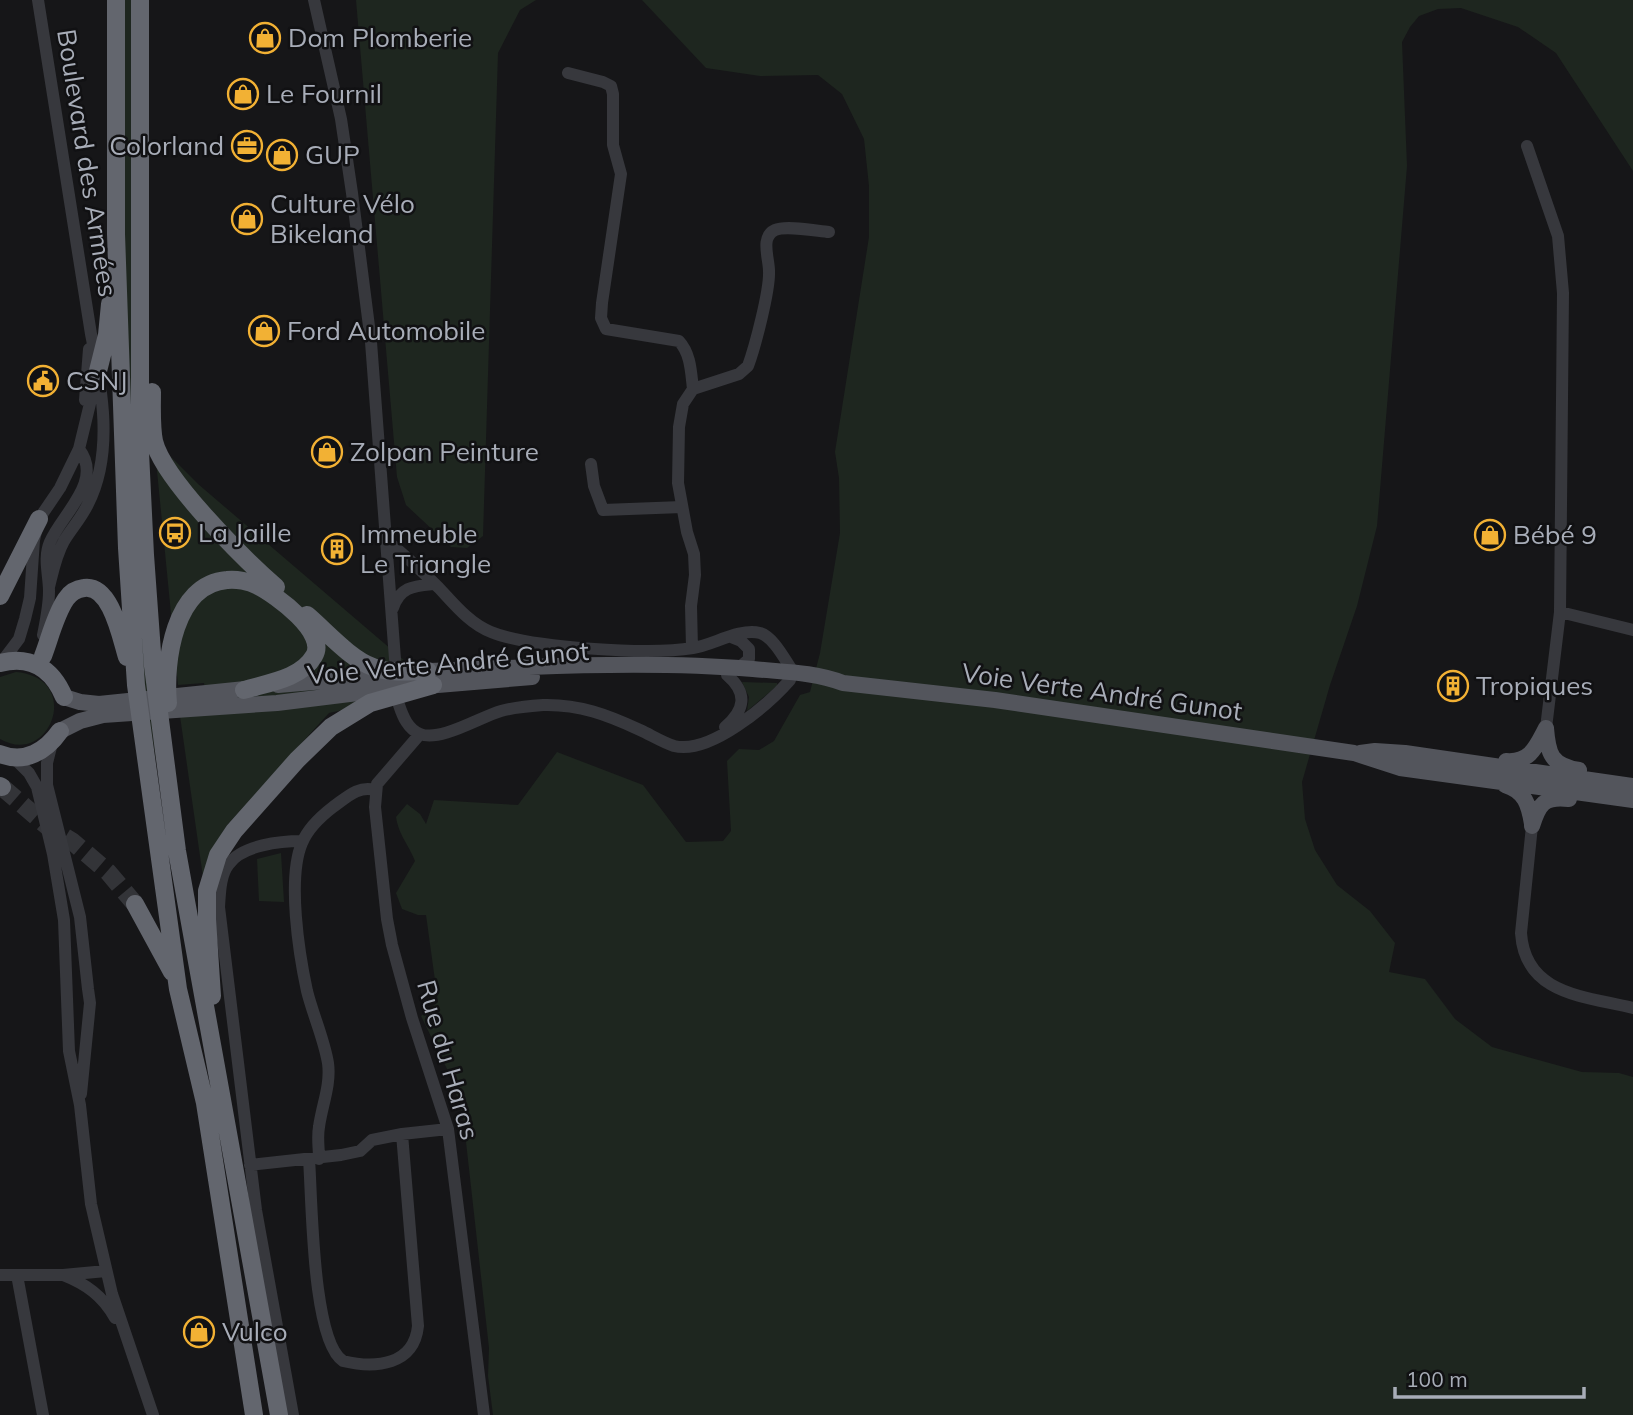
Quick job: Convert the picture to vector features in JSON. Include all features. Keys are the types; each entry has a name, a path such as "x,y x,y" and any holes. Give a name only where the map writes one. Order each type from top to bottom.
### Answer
{"highway":[{"path":"116,0 116,234 127,548 136,685 177,981 205,1103 254,1415"},
{"path":"140,0 141,465 146,579 162,750 194,951 279,1415"},
{"path":"99,371 107,335 116,234"},
{"path":"140,236 149,324 154,440 161,460 190,499 260,573 355,657 381,670 431,678"},
{"path":"0,596 39,519"},
{"path":"244,690 283,678 306,667 316,653 317,642 303,621 274,595 256,584 226,579 207,585 195,594 182,611 174,632 168,664 167,692 174,758 248,1218 247,1230"},
{"path":"43,662 66,599 82,588 95,589 108,601 115,617 136,685"},
{"path":"1,663 15,660 43,662"},
{"path":"43,662 64,696"},
{"path":"212,996 207,891 212,869 229,837 288,769 331,727 370,702 431,678"},
{"path":"4,755 21,758 33,755 56,737"},
{"path":"135,904 177,981"}],"main road":[{"name":"Voie Verte André Gunot","path":"56,737 102,709 203,702 576,666 692,669 827,677 843,682 1354,753 1405,752 1471,769 1633,800"},
{"name":"Voie Verte André Gunot","path":"203,702 244,690 306,681 431,678"},
{"name":"Voie Verte André Gunot","path":"64,696 102,709"},
{"path":"1532,826 1528,804 1519,791 1471,769 1483,760 1517,762 1526,759 1546,728"},
{"path":"1546,728 1549,752 1560,765 1633,778"},
{"name":"Voie Verte André Gunot","path":"1471,769 1633,786"},
{"path":"1532,826 1540,806 1554,797 1633,807"}],"street":[{"name":"Boulevard des Armées","path":"38,0 90,334 99,371 104,447 100,474 88,506 60,549 49,587"},
{"path":"314,0 339,109 371,342 395,659"},
{"path":"568,73 603,82 611,86 613,93 613,145 621,174 601,318 606,329 679,341 686,349 693,389"},
{"path":"1527,146 1553,216 1562,255 1560,612 1546,728"},
{"path":"692,648 694,554 678,482 678,427 683,404 693,389 739,374 748,366 769,281 766,244 768,236 781,229 829,232"},
{"name":"Boulevard des Armées","path":"82,435 90,334"},
{"path":"1,663 19,639 25,619 39,519 60,488 79,449 99,371"},
{"path":"43,662 49,587 46,554 49,543 77,500 87,475 86,459 79,449"},
{"path":"591,464 594,486 603,510 682,507"},
{"path":"60,488 67,514"},
{"path":"387,541 469,619 491,632 537,642 638,650 692,648 751,632 768,637 792,676 780,692 739,726 699,744 674,746 599,712 558,705 498,712 449,732 430,736 420,734 409,726 399,705"},
{"path":"392,615 400,593 410,587 435,584"},
{"path":"1560,612 1633,630"},
{"path":"713,737 740,711 740,691 733,672 749,659 748,649 741,641 732,637"},
{"path":"402,1134 418,1326 414,1342 402,1357 390,1363 343,1362 330,1344 320,1310 314,1159 327,1092 328,1072 325,1052 307,992 297,928 298,854 302,841 317,820 353,792 366,788 375,790 385,773 420,734"},
{"path":"56,737 47,763 47,785 80,917 90,1003 80,1105"},
{"path":"4,755 24,768 37,787 53,854 64,920 69,1051 80,1105 91,1204 106,1271 153,1415"},
{"name":"Rue du Haras","path":"375,790 392,945 412,1018 448,1129 484,1415"},
{"path":"1532,826 1521,922 1523,950 1530,966 1538,977 1558,988 1633,1008"},
{"path":"293,1415 256,1210 219,907 221,882 228,864 239,854 281,841 302,841"},
{"path":"67,996 71,986 78,983 88,989"},
{"path":"67,996 74,1009 84,1008 90,1003"},
{"path":"250,1165 314,1159 360,1151 372,1140 448,1129"},
{"path":"0,1275 63,1275 106,1271"},
{"path":"18,1275 41,1414"},
{"path":"63,1275 83,1283 109,1308 133,1354"}],"shaded area":[{"path":"124,0 133,0 133,366 167,822 142,679 125,314"},
{"path":"356,0 536,0 520,10 498,53 483,536 467,548 451,547 406,505 397,477"},
{"path":"642,0 1633,0 1633,171 1556,53 1518,27 1461,8 1438,9 1419,16 1402,42 1407,166 1377,526 1357,606 1330,685 1302,782 1305,819 1315,850 1337,885 1370,911 1395,943 1389,972 1425,979 1455,1019 1492,1047 1582,1072 1619,1073 1633,1077 1633,1415 493,1415 488,1376 489,1348 463,1115 450,1075 421,1016 438,1002 426,915 402,909 396,893 415,861 396,817 407,804 420,814 426,824 434,800 518,805 557,752 643,785 686,842 723,841 731,831 727,761 739,749 759,750 774,741 800,695 810,692 820,653 840,533 839,478 835,452 869,237 869,186 864,139 842,94 818,75 760,76 706,68"},
{"path":"154,440 198,484 433,685 208,707 204,683 178,685"},
{"path":"16,672 37,678 49,689 54,703 52,719 45,732 33,742 18,745 0,739 0,677"},
{"path":"742,682 777,683 777,686 747,711 749,697"},
{"path":"366,698 343,710 329,713 227,825 210,854 203,877 180,716"},
{"path":"281,853 284,902 259,901 257,859"}],"tunnel":[{"path":"2,787 47,826 73,842 108,872 135,904"}],"place":[{"name":"Dom Plomberie","path":"265,38"},
{"name":"Le Fournil","path":"243,94"},
{"name":"Colorland","path":"247,146"},
{"name":"GUP","path":"282,155"},
{"name":"Culture Vélo Bikeland","path":"247,219"},
{"name":"Ford Automobile","path":"264,331"},
{"name":"CSNJ","path":"43,381"},
{"name":"Zolpan Peinture","path":"327,452"},
{"name":"La Jaille","path":"175,533"},
{"name":"Bébé 9","path":"1490,535"},
{"name":"Immeuble Le Triangle","path":"337,549"},
{"name":"Tropiques","path":"1453,686"},
{"name":"Vulco","path":"199,1332"}]}
